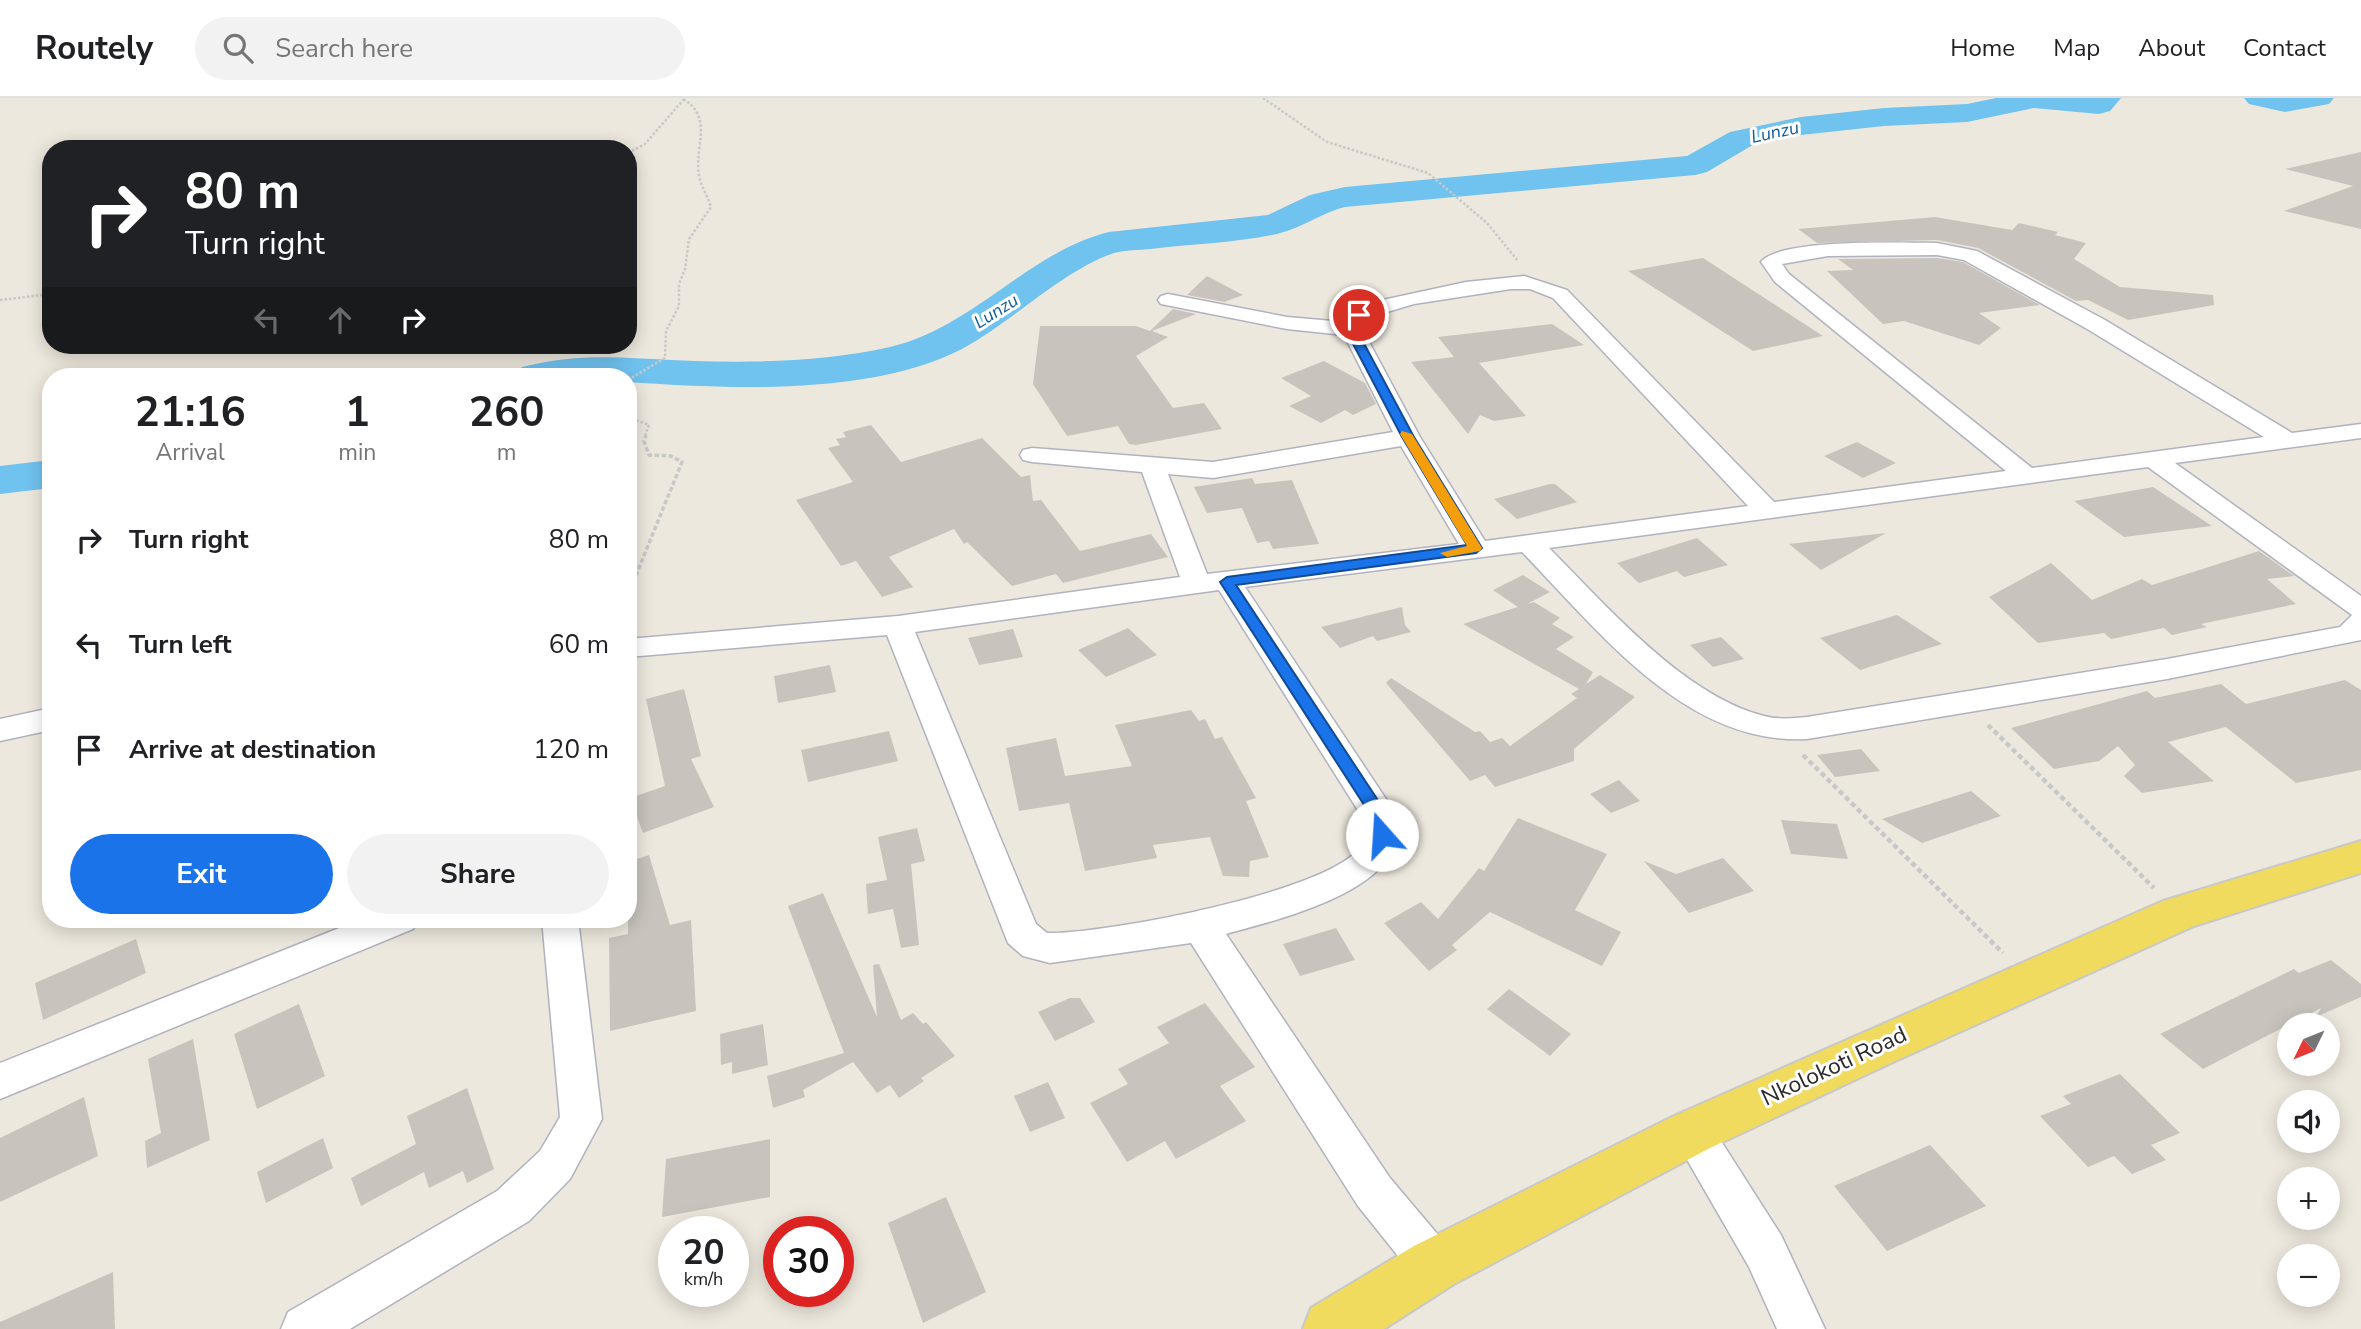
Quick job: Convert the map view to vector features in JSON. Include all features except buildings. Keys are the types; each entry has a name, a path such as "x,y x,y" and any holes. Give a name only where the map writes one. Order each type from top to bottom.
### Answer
{"main road":[{"name":"Nkolokoti Road","path":"1332,1329 1434,1265 1692,1132 2028,978 2179,913 2361,858"}],"street":[{"path":"2026,475 1782,278 1771,262 1779,257 1840,250 1937,248 1970,254 2074,312 2290,442"},
{"path":"1352,329 1359,315 1368,311 1439,293 1532,283 1559,295 1767,510"},
{"path":"1168,300 1287,323 1352,329"},
{"path":"1352,329 1408,437 1476,548"},
{"path":"637,647 898,625 2361,431"},
{"path":"1032,456 1213,470 1408,437"},
{"path":"2153,459 2361,608"},
{"path":"898,625 1021,933 1032,944 1044,949 1055,948 1200,926 1343,879 1366,864 1382,835 1376,811 1212,583 1153,467"},
{"path":"1527,542 1674,681 1736,718 1777,730 1966,703 2337,637 2350,634 2361,622"},
{"path":"0,730 42,721"},
{"path":"1200,926 1374,1192 1434,1265"},
{"path":"0,1081 378,928"},
{"path":"305,1329 513,1206 555,1165 581,1119 561,928"},
{"path":"1692,1132 1765,1251 1801,1329"}],"path":[{"path":"1264,98 1327,142 1428,173 1487,223 1532,283"},
{"path":"637,148 645,144 684,99 697,109 703,138 699,174 705,196 711,203 689,239 685,269 679,284 679,306 666,331 665,358 637,375"},
{"path":"0,300 42,295"},
{"path":"637,421 649,425 644,441 649,455 671,456 682,462 637,577"},
{"path":"1966,703 2179,913"},
{"path":"1777,730 2028,978"}],"waterway":[{"name":"Lunzu","path":"1447,189 1695,165 1741,139 1801,126 1884,117 1967,113 2034,99 2099,105 2106,98"},
{"name":"Lunzu","path":"2259,98 2285,103 2319,98"},
{"name":"Lunzu","path":"637,370 694,374 767,374 841,368 889,360 946,341 1071,261 1103,245 1270,225 1292,219 1322,202 1345,197 1444,189"},
{"name":"Lunzu","path":"596,368 615,368"},
{"name":"Lunzu","path":"0,480 42,475"}],"slow traffic":[{"path":"1406,434 1476,548 1447,553"}],"route":[{"path":"1359,315 1352,329 1356,338 1408,437 1476,548 1227,582 1376,811 1382,835"}]}
